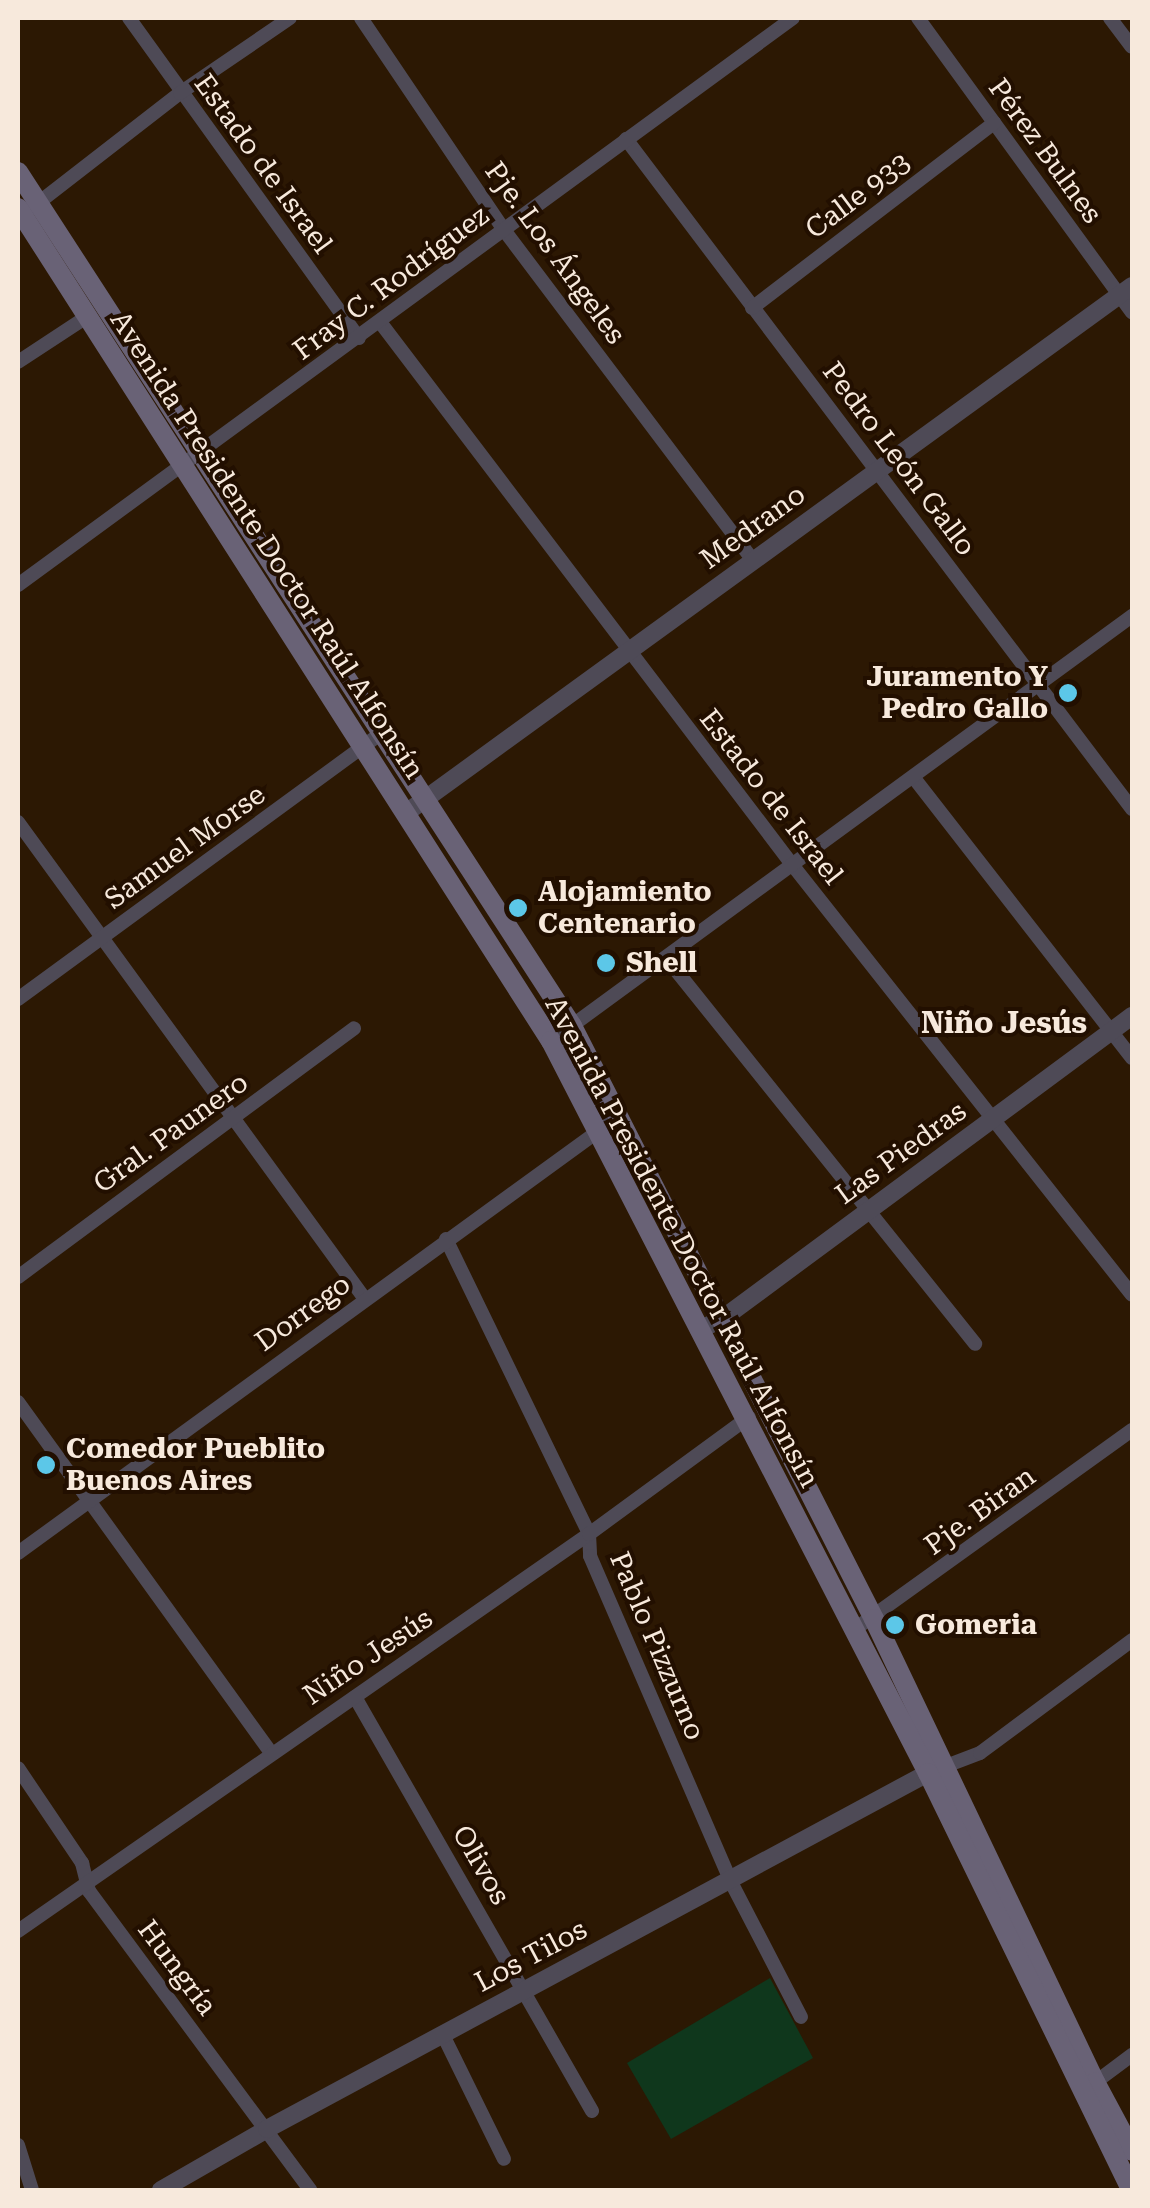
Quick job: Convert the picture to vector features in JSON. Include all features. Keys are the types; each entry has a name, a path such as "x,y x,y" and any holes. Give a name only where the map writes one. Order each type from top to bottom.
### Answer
{"main road":[{"name":"Avenida Presidente Doctor Raúl Alfonsín","path":"18,172 26,209 88,316 193,460 363,747 551,1041 600,1130 743,1421 864,1624"},
{"name":"Avenida Presidente Doctor Raúl Alfonsín","path":"26,209 426,799 572,1026 722,1319 1087,2088 1131,2190"},
{"name":"Avenida Presidente Doctor Raúl Alfonsín","path":"1087,2088 1132,2151"}],"street":[{"name":"Estado de Israel","path":"129,18 360,338"},
{"path":"26,209 180,93 290,18"},
{"name":"Pje. Los Ángeles","path":"360,18 504,230 753,560"},
{"name":"Fray C. Rodríguez","path":"18,585 793,18"},
{"name":"Pérez Bulnes","path":"918,18 994,123 1126,291 1132,313"},
{"path":"1110,18 1132,47"},
{"name":"Calle 933","path":"752,308 994,123"},
{"name":"Pedro León Gallo","path":"626,139 1132,809"},
{"name":"Medrano","path":"406,813 1126,291"},
{"path":"18,362 88,316"},
{"name":"Estado de Israel","path":"380,322 628,653 1132,1295"},
{"path":"551,1041 1039,688 1132,616"},
{"name":"Samuel Morse","path":"18,1000 381,733"},
{"path":"914,778 1132,1058"},
{"path":"18,822 365,1299"},
{"path":"667,959 975,1344"},
{"name":"Las Piedras","path":"699,1330 722,1319 1132,1016"},
{"name":"Gral. Paunero","path":"18,1277 354,1028"},
{"name":"Dorrego","path":"18,1553 620,1116"},
{"name":"Pablo Pizzurno","path":"446,1239 589,1534 590,1556 731,1882 802,2017"},
{"path":"18,1402 271,1753"},
{"name":"Niño Jesús","path":"18,1930 589,1534 763,1407"},
{"name":"Pje. Biran","path":"864,1624 1132,1430"},
{"path":"936,1770 980,1753 1132,1640"},
{"name":"Olivos","path":"354,1697 592,2111"},
{"name":"Hungría","path":"18,1768 88,1880 88,1891 310,2190"},
{"name":"Los Tilos","path":"161,2190 267,2128 936,1770"},
{"path":"443,2035 504,2159"},
{"path":"1087,2088 1132,2055"},
{"path":"18,2145 32,2190"}],"green space":[{"path":"770,1978 813,2058 671,2139 627,2063"}],"place":[{"name":"Juramento Y Pedro Gallo","path":"1068,693"},
{"name":"Alojamiento Centenario","path":"518,908"},
{"name":"Shell","path":"606,963"},
{"name":"Comedor Pueblito Buenos Aires","path":"46,1465"},
{"name":"Gomeria","path":"895,1625"}],"district":[{"name":"Niño Jesús","path":"1004,1023"}]}
